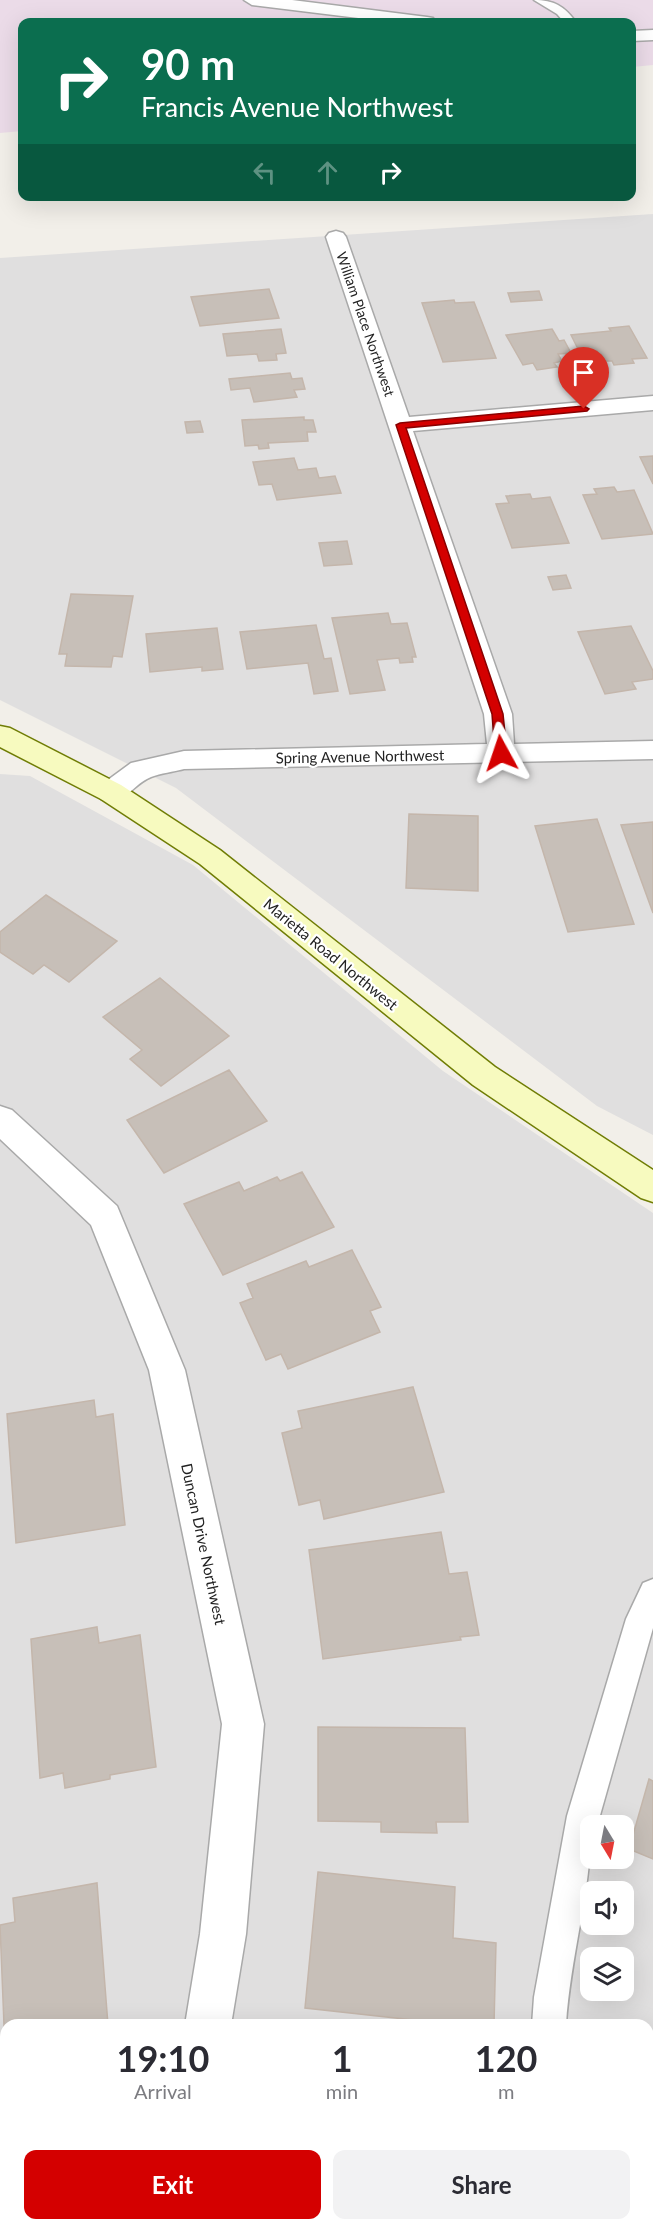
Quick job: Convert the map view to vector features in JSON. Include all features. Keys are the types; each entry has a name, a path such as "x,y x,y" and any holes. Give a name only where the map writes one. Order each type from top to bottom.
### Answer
{"main road":[{"name":"Marietta Road Northwest","path":"0,735 111,792 210,858 484,1076 653,1188"}],"street":[{"path":"252,0 395,18"},
{"path":"636,36 653,35"},
{"name":"William Place Northwest","path":"336,237 498,714 501,753"},
{"path":"400,425 653,403"},
{"name":"Spring Avenue Northwest","path":"111,792 141,770 184,760 653,750"},
{"name":"Duncan Drive Northwest","path":"0,1119 105,1216 167,1370 243,1724 223,1934 208,2019"}],"lane":[{"path":"540,0 561,11 567,18"},
{"path":"549,2019 551,1997 583,1816 641,1619 653,1593"}],"shaded area":[{"path":"0,0 653,0 653,65 636,67 636,18 18,18 18,131 0,133"},
{"path":"653,214 653,1135 597,1106 176,788 0,700 0,258"},
{"path":"0,774 30,776 193,865 443,1071 653,1213 653,2019 0,2019"}],"building":[{"path":"269,289 279,318 200,326 191,297"},
{"path":"539,291 542,300 511,302 508,293"},
{"path":"454,300 455,303 474,302 496,358 443,362 422,303"},
{"path":"629,326 647,358 632,359 634,363 614,365 612,361 603,361 597,351 580,353 571,335 611,331 609,328"},
{"path":"281,329 286,353 276,354 277,360 259,361 257,354 227,356 223,334"},
{"path":"552,329 559,341 564,340 571,353 558,354 562,361 554,363 557,367 537,370 533,363 523,365 506,335"},
{"path":"290,373 292,379 302,378 305,389 294,390 297,397 254,402 250,388 231,390 229,379"},
{"path":"304,417 304,420 313,420 316,432 307,432 308,441 268,443 269,448 259,449 258,445 245,446 242,420"},
{"path":"200,421 203,432 187,433 185,422"},
{"path":"653,456 653,484 640,457"},
{"path":"294,458 298,470 316,468 319,478 335,476 341,493 277,500 272,484 259,485 253,462"},
{"path":"614,487 617,492 634,490 653,534 602,539 583,495 597,494 594,489"},
{"path":"530,494 532,499 550,497 569,543 512,548 496,504 509,503 506,496"},
{"path":"347,541 352,564 324,566 319,543"},
{"path":"566,575 571,588 553,590 548,577"},
{"path":"71,594 133,596 122,657 113,656 111,667 65,666 67,654 59,654"},
{"path":"388,613 391,624 407,623 416,657 412,657 413,662 400,663 399,658 377,660 385,690 350,694 332,618"},
{"path":"316,625 324,659 331,658 338,691 314,694 308,663 247,669 240,632"},
{"path":"631,626 653,671 653,679 632,682 636,689 605,694 578,632"},
{"path":"217,628 223,669 202,671 202,667 150,672 146,634"},
{"path":"409,814 478,816 478,891 406,888"},
{"path":"597,819 634,924 568,932 535,826"},
{"path":"653,822 653,913 621,825"},
{"path":"46,895 117,941 69,982 44,965 33,974 0,952 0,932"},
{"path":"160,978 229,1036 161,1086 130,1059 142,1050 103,1017"},
{"path":"229,1070 267,1121 164,1173 127,1120"},
{"path":"302,1172 334,1227 223,1275 184,1204 239,1182 244,1191 277,1177 280,1181"},
{"path":"352,1250 381,1307 370,1311 380,1332 288,1369 281,1354 266,1360 240,1303 253,1298 247,1284 306,1261 309,1267"},
{"path":"413,1387 444,1492 324,1519 320,1500 299,1505 282,1433 302,1428 298,1411"},
{"path":"94,1400 96,1417 113,1414 125,1525 16,1543 7,1414"},
{"path":"441,1532 449,1574 467,1572 479,1635 460,1637 461,1640 323,1659 309,1550"},
{"path":"97,1627 99,1643 140,1635 156,1767 110,1775 110,1779 65,1788 63,1773 40,1778 31,1639"},
{"path":"318,1727 465,1728 468,1822 436,1822 437,1833 381,1832 381,1822 318,1821"},
{"path":"649,1779 653,1781 653,1859 634,1851 634,1832"},
{"path":"318,1872 455,1887 453,1938 496,1943 494,2019 405,2019 305,2008"},
{"path":"97,1883 108,2019 4,2019 0,1925 15,1922 13,1898"}],"route":[{"path":"501,753 498,714 400,425 584,409"}]}
